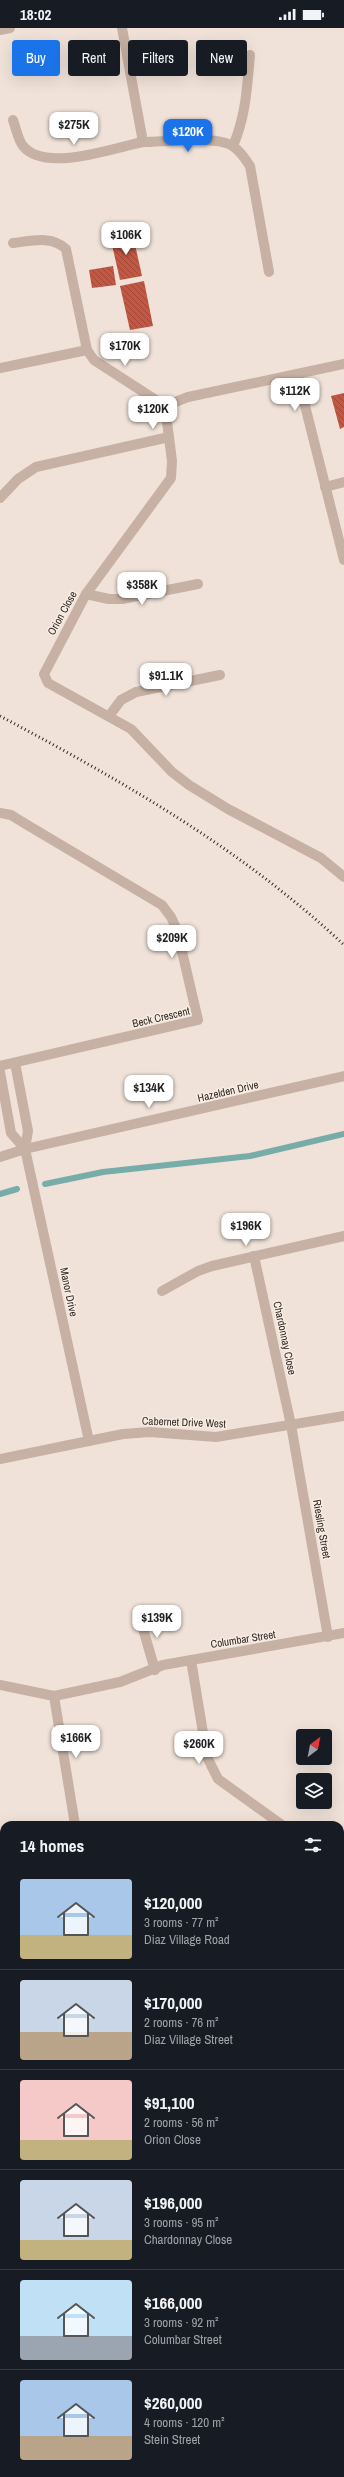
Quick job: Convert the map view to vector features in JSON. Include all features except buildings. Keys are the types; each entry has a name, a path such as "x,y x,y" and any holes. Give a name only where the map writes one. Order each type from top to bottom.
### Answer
{"street":[{"path":"0,30 10,28"},
{"path":"122,28 143,142"},
{"path":"233,146 242,126 246,105 250,55"},
{"path":"13,120 22,145 35,155 44,158 68,158 143,142 218,142 233,146 243,155 250,166 268,272"},
{"path":"13,243 53,241 60,243 66,249 87,350 94,360 165,406 188,397 344,364"},
{"path":"0,368 87,350"},
{"path":"297,374 344,560"},
{"name":"Orion Close","path":"165,406 172,470 167,486 131,530 86,594 44,674 48,683 131,729 172,772 189,785 228,809 321,858 344,877"},
{"path":"2,494 28,472 45,464 169,437"},
{"path":"325,487 344,482"},
{"path":"86,594 109,599 122,598 198,584"},
{"path":"109,716 121,700 136,692 220,675"},
{"name":"Beck Crescent","path":"0,813 11,815 162,905 172,917 198,1020 0,1066"},
{"path":"15,1063 28,1131 25,1149"},
{"path":"0,1072 11,1133 25,1149"},
{"name":"Hazelden Drive","path":"0,1157 25,1149 344,1076"},
{"name":"Manor Drive","path":"25,1149 89,1441"},
{"path":"162,1291 198,1271 254,1256 344,1236"},
{"name":"Chardonnay Close","path":"254,1256 291,1425"},
{"name":"Cabernet Drive West","path":"0,1459 123,1434 150,1432 216,1437 344,1416"},
{"name":"Riesling Street","path":"291,1425 328,1637"},
{"path":"139,1615 154,1670"},
{"name":"Columbar Street","path":"0,1685 54,1696 120,1682 154,1670 163,1665 344,1634"},
{"path":"191,1660 207,1757 211,1768 218,1779 276,1821"},
{"path":"54,1696 74,1821"}],"waterway":[{"path":"45,1184 103,1172 250,1156 344,1134"},
{"path":"0,1194 17,1189"}],"railway":[{"path":"0,716 91,766 180,819 222,847 264,878 305,910 344,945"}]}
